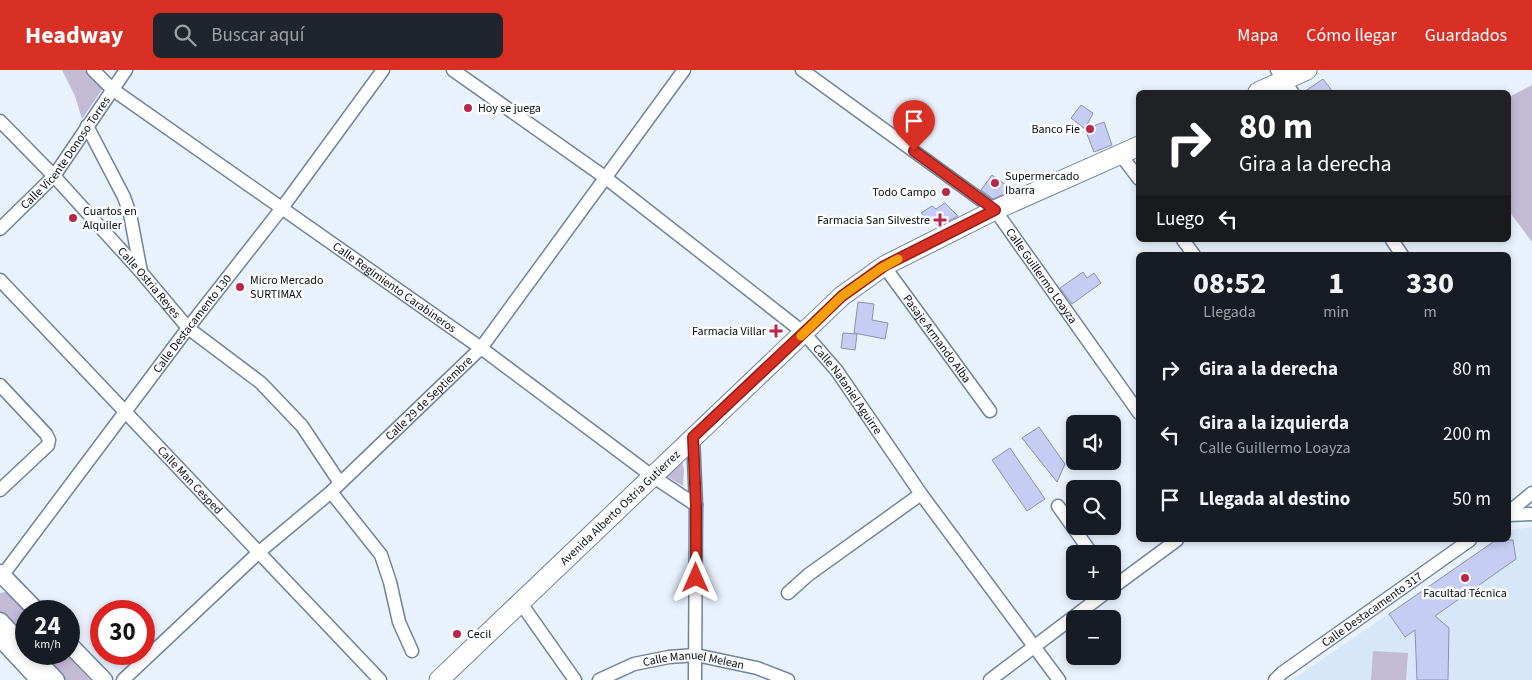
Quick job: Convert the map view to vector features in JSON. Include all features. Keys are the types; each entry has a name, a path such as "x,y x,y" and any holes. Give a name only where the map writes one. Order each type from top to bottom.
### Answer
{"highway":[{"path":"1263,90 1307,70"},
{"name":"Avenida Alberto Ostria Gutierrez","path":"439,680 842,296 884,266 995,210 1136,147"}],"main road":[{"path":"1,576 26,600"},
{"path":"0,621 15,637"},
{"path":"0,638 39,680"},
{"path":"80,655 104,680"},
{"path":"42,665 56,680"}],"street":[{"name":"Calle Regimiento Carabineros","path":"93,70 112,89 481,348 652,476 696,506"},
{"name":"Calle Vicente Donoso Torres","path":"0,229 54,176 126,70"},
{"name":"Calle Destacamento 130","path":"1,576 188,328 282,208 383,70"},
{"name":"Calle Nataniel Aguirre","path":"453,70 606,178 804,333 837,371 921,494 1059,680"},
{"name":"Calle 29 de Septiembre","path":"122,680 258,553 331,492 481,348 684,70"},
{"name":"Calle Guillermo Loayza","path":"802,70 995,210 1136,409"},
{"name":"Calle Ostria Reyes","path":"0,121 54,176 141,272 188,328 260,384 302,426 340,483"},
{"path":"87,126 124,197 130,214 141,272"},
{"path":"1120,154 1136,175"},
{"name":"Pasaje Armando Alba","path":"884,266 990,411"},
{"name":"Calle Man Cesped","path":"0,280 380,680"},
{"path":"0,385 5,399 46,434 49,440 48,445 0,490"},
{"path":"693,437 696,506 696,680"},
{"path":"331,492 381,555 390,582 399,622 412,651"},
{"path":"1511,512 1532,493"},
{"path":"788,592 808,575 921,494"},
{"path":"1058,506 1086,545"},
{"path":"1511,514 1532,514"},
{"path":"1121,580 1174,542"},
{"name":"Calle Destacamento 317","path":"1275,680 1282,673 1467,542"},
{"path":"990,680 1095,600"},
{"path":"520,602 575,680"},
{"name":"Calle Manuel Melean","path":"599,680 634,664 669,657 696,655 757,668 788,680"}],"shaded area":[{"path":"62,70 84,70 103,88 82,119 75,96"},
{"path":"1532,85 1532,242 1511,214 1511,96"},
{"path":"681,456 684,470 683,486 663,474"},
{"path":"1532,527 1532,680 1292,680 1493,542 1511,542 1511,530"},
{"path":"0,593 10,593 16,600 15,629 0,612"},
{"path":"1373,651 1408,653 1406,680 1371,680"},
{"path":"48,665 76,665 90,680 61,680"}],"building":[{"path":"1323,79 1331,90 1307,90"},
{"path":"1081,105 1093,113 1085,129 1071,118"},
{"path":"1104,122 1112,145 1094,152 1085,129"},
{"name":"Supermercado Ibarra","path":"992,175 1013,190 993,199 981,190"},
{"path":"945,203 958,216 939,226 921,213 932,206 936,209"},
{"path":"1083,272 1087,278 1094,273 1101,283 1072,304 1060,288"},
{"path":"858,302 874,304 872,320 888,323 885,339 854,333"},
{"path":"843,333 857,334 855,350 841,348"},
{"path":"1039,427 1065,464 1057,482 1022,438"},
{"path":"1010,448 1045,499 1027,511 992,460"},
{"name":"Facultad Técnica","path":"1513,540 1516,559 1435,616 1449,628 1448,680 1417,680 1415,630 1405,637 1389,614 1493,542 1511,542"}],"slow traffic":[{"path":"801,336 842,296 884,266 898,259"}],"place":[{"name":"Hoy se juega","path":"468,108"},
{"name":"Banco Fie","path":"1090,129"},
{"name":"Supermercado Ibarra","path":"995,183"},
{"name":"Todo Campo","path":"946,192"},
{"name":"Cuartos en Alquiler","path":"73,218"},
{"name":"Farmacia San Silvestre","path":"940,220"},
{"name":"Micro Mercado SURTIMAX","path":"240,287"},
{"name":"Farmacia Villar","path":"776,331"},
{"name":"Facultad Técnica","path":"1465,578"},
{"name":"Cecil","path":"457,634"}],"route":[{"path":"696,578 696,506 693,437 842,296 884,266 995,210 914,151"}]}
